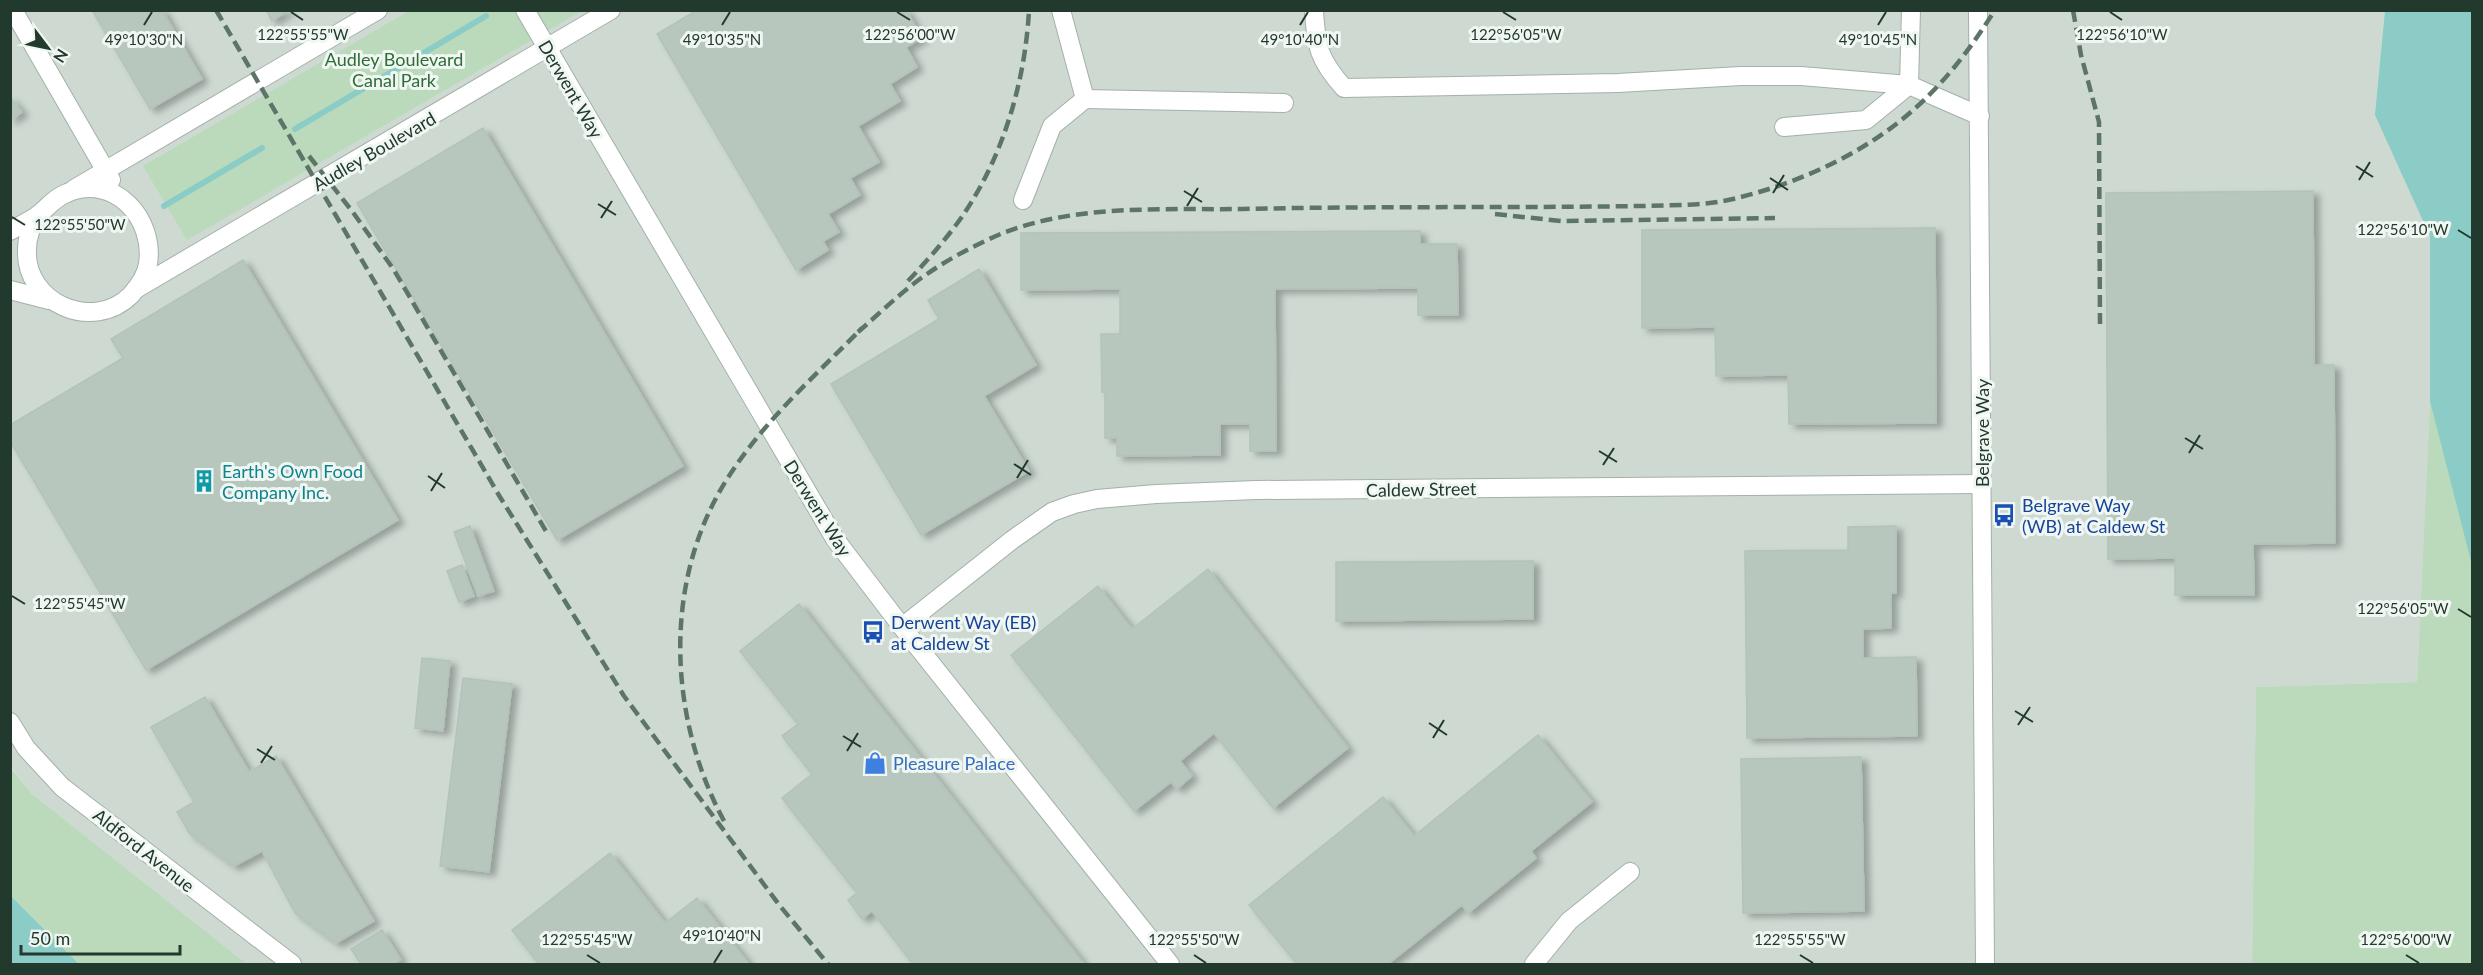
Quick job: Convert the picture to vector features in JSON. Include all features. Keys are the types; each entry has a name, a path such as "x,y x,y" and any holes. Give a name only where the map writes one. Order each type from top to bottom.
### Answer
{"street":[{"path":"10,290 51,301 68,310 87,313 107,310 124,301 136,289 147,270 150,250 147,231 138,214 124,200 105,171 13,10"},
{"path":"51,301 38,287 29,270 26,251 29,232 38,215 51,201 378,10"},
{"name":"Derwent Way","path":"525,10 835,539 902,627 1170,964"},
{"name":"Audley Boulevard","path":"136,289 611,10"},
{"path":"1060,10 1085,99"},
{"path":"1314,10 1316,40 1325,68 1344,88 1618,83 1801,76 1909,85 1980,116"},
{"path":"1784,127 1866,120 1909,85 1911,10"},
{"name":"Belgrave Way","path":"1978,10 1985,964"},
{"path":"1023,200 1052,126 1085,99 1284,103"},
{"path":"69,192 98,190 124,200"},
{"path":"10,231 38,215"},
{"name":"Caldew Street","path":"902,627 1012,540 1052,513 1074,504 1096,499 1256,490 1982,484"},
{"name":"Aldford Avenue","path":"10,722 26,748 62,787 292,964"},
{"path":"1533,964 1569,921 1630,872"}],"shaded area":[{"path":"11,11 2385,11 2375,115 2430,236 2430,401 2417,682 2256,687 2252,964 247,964 32,794 11,767"}],"green space":[{"name":"Audley Boulevard Canal Park","path":"409,11 581,11 187,240 143,166"},
{"path":"2385,11 2472,11 2472,964 2252,964 2256,687 2417,682 2430,401 2430,237 2375,115"},
{"path":"10,767 32,794 247,964 79,964 11,896"}],"water":[{"path":"2385,11 2472,11 2472,565 2430,401 2430,236 2375,115"},
{"path":"11,896 79,964 11,964"}],"building":[{"path":"92,10 162,10 202,79 150,109"},
{"path":"266,10 289,10 272,21"},
{"path":"697,10 906,10 922,38 906,47 917,67 890,84 900,101 858,126 879,162 850,178 860,195 828,214 839,232 823,241 828,250 796,270 657,34"},
{"path":"10,97 22,112 10,120"},
{"path":"483,128 683,466 557,540 357,203"},
{"path":"2313,191 2314,365 2334,365 2335,543 2253,544 2254,595 2175,595 2175,558 2108,559 2106,193"},
{"path":"1935,228 1936,423 1789,424 1788,375 1716,376 1715,327 1642,328 1642,230"},
{"path":"1420,231 1420,244 1457,244 1458,315 1418,315 1418,288 1275,289 1276,451 1250,451 1250,424 1220,424 1220,455 1117,456 1117,438 1105,438 1101,334 1120,334 1120,289 1021,290 1021,233"},
{"name":"Earth's Own Food Company Inc.","path":"243,260 398,520 146,670 10,441 10,425 123,358 111,339"},
{"path":"979,269 1036,365 984,396 1029,471 921,535 831,384 939,319 928,300"},
{"path":"470,526 494,591 478,596 454,532"},
{"path":"1896,526 1896,593 1891,593 1891,628 1863,629 1863,658 1916,657 1917,736 1747,738 1745,551 1848,550 1848,527"},
{"path":"1533,561 1533,619 1336,621 1336,562"},
{"path":"462,565 474,596 459,602 447,571"},
{"path":"1208,569 1348,748 1273,808 1214,733 1180,761 1192,776 1177,789 1171,782 1134,811 1011,655 1098,586 1132,629"},
{"path":"799,604 1084,964 913,964 872,911 862,919 848,900 857,893 782,798 812,774 782,736 798,724 740,651"},
{"path":"422,658 450,661 443,731 415,728"},
{"path":"463,678 512,684 489,872 440,866"},
{"path":"205,697 249,772 276,756 374,921 336,943 295,913 262,851 234,866 190,834 177,812 194,802 151,727"},
{"path":"1538,735 1592,802 1531,851 1536,858 1468,913 1462,905 1388,964 1297,964 1249,905 1383,797 1414,836"},
{"path":"1861,757 1864,911 1743,913 1741,759"},
{"path":"610,853 665,923 697,898 749,964 539,964 512,930"},
{"path":"382,930 401,960 393,964 361,964 351,949"}],"waterway":[{"path":"295,129 486,16"},
{"path":"164,206 262,148"}],"railway":[{"path":"216,10 500,497 624,696 780,906 828,964"},
{"path":"908,281 956,225 972,201 998,150 1016,95 1027,38 1029,10"},
{"path":"858,332 909,288 954,257 1003,233 1061,217 1151,209 1676,205 1722,201 1760,192 1840,160 1888,130 1911,112 1949,74 1995,10"},
{"path":"2073,10 2081,55 2099,122 2100,324"},
{"path":"309,156 394,270 547,533"},
{"path":"1495,214 1561,221 1775,218"},
{"path":"724,821 705,780 691,736 683,691 680,646 683,600 693,556 709,513 745,453 793,398 862,328"}],"place":[{"name":"Earth's Own Food Company Inc.","path":"204,481"},
{"name":"Belgrave Way (WB) at Caldew St","path":"2004,515"},
{"name":"Derwent Way (EB) at Caldew St","path":"873,632"},
{"name":"Pleasure Palace","path":"875,763"}]}
